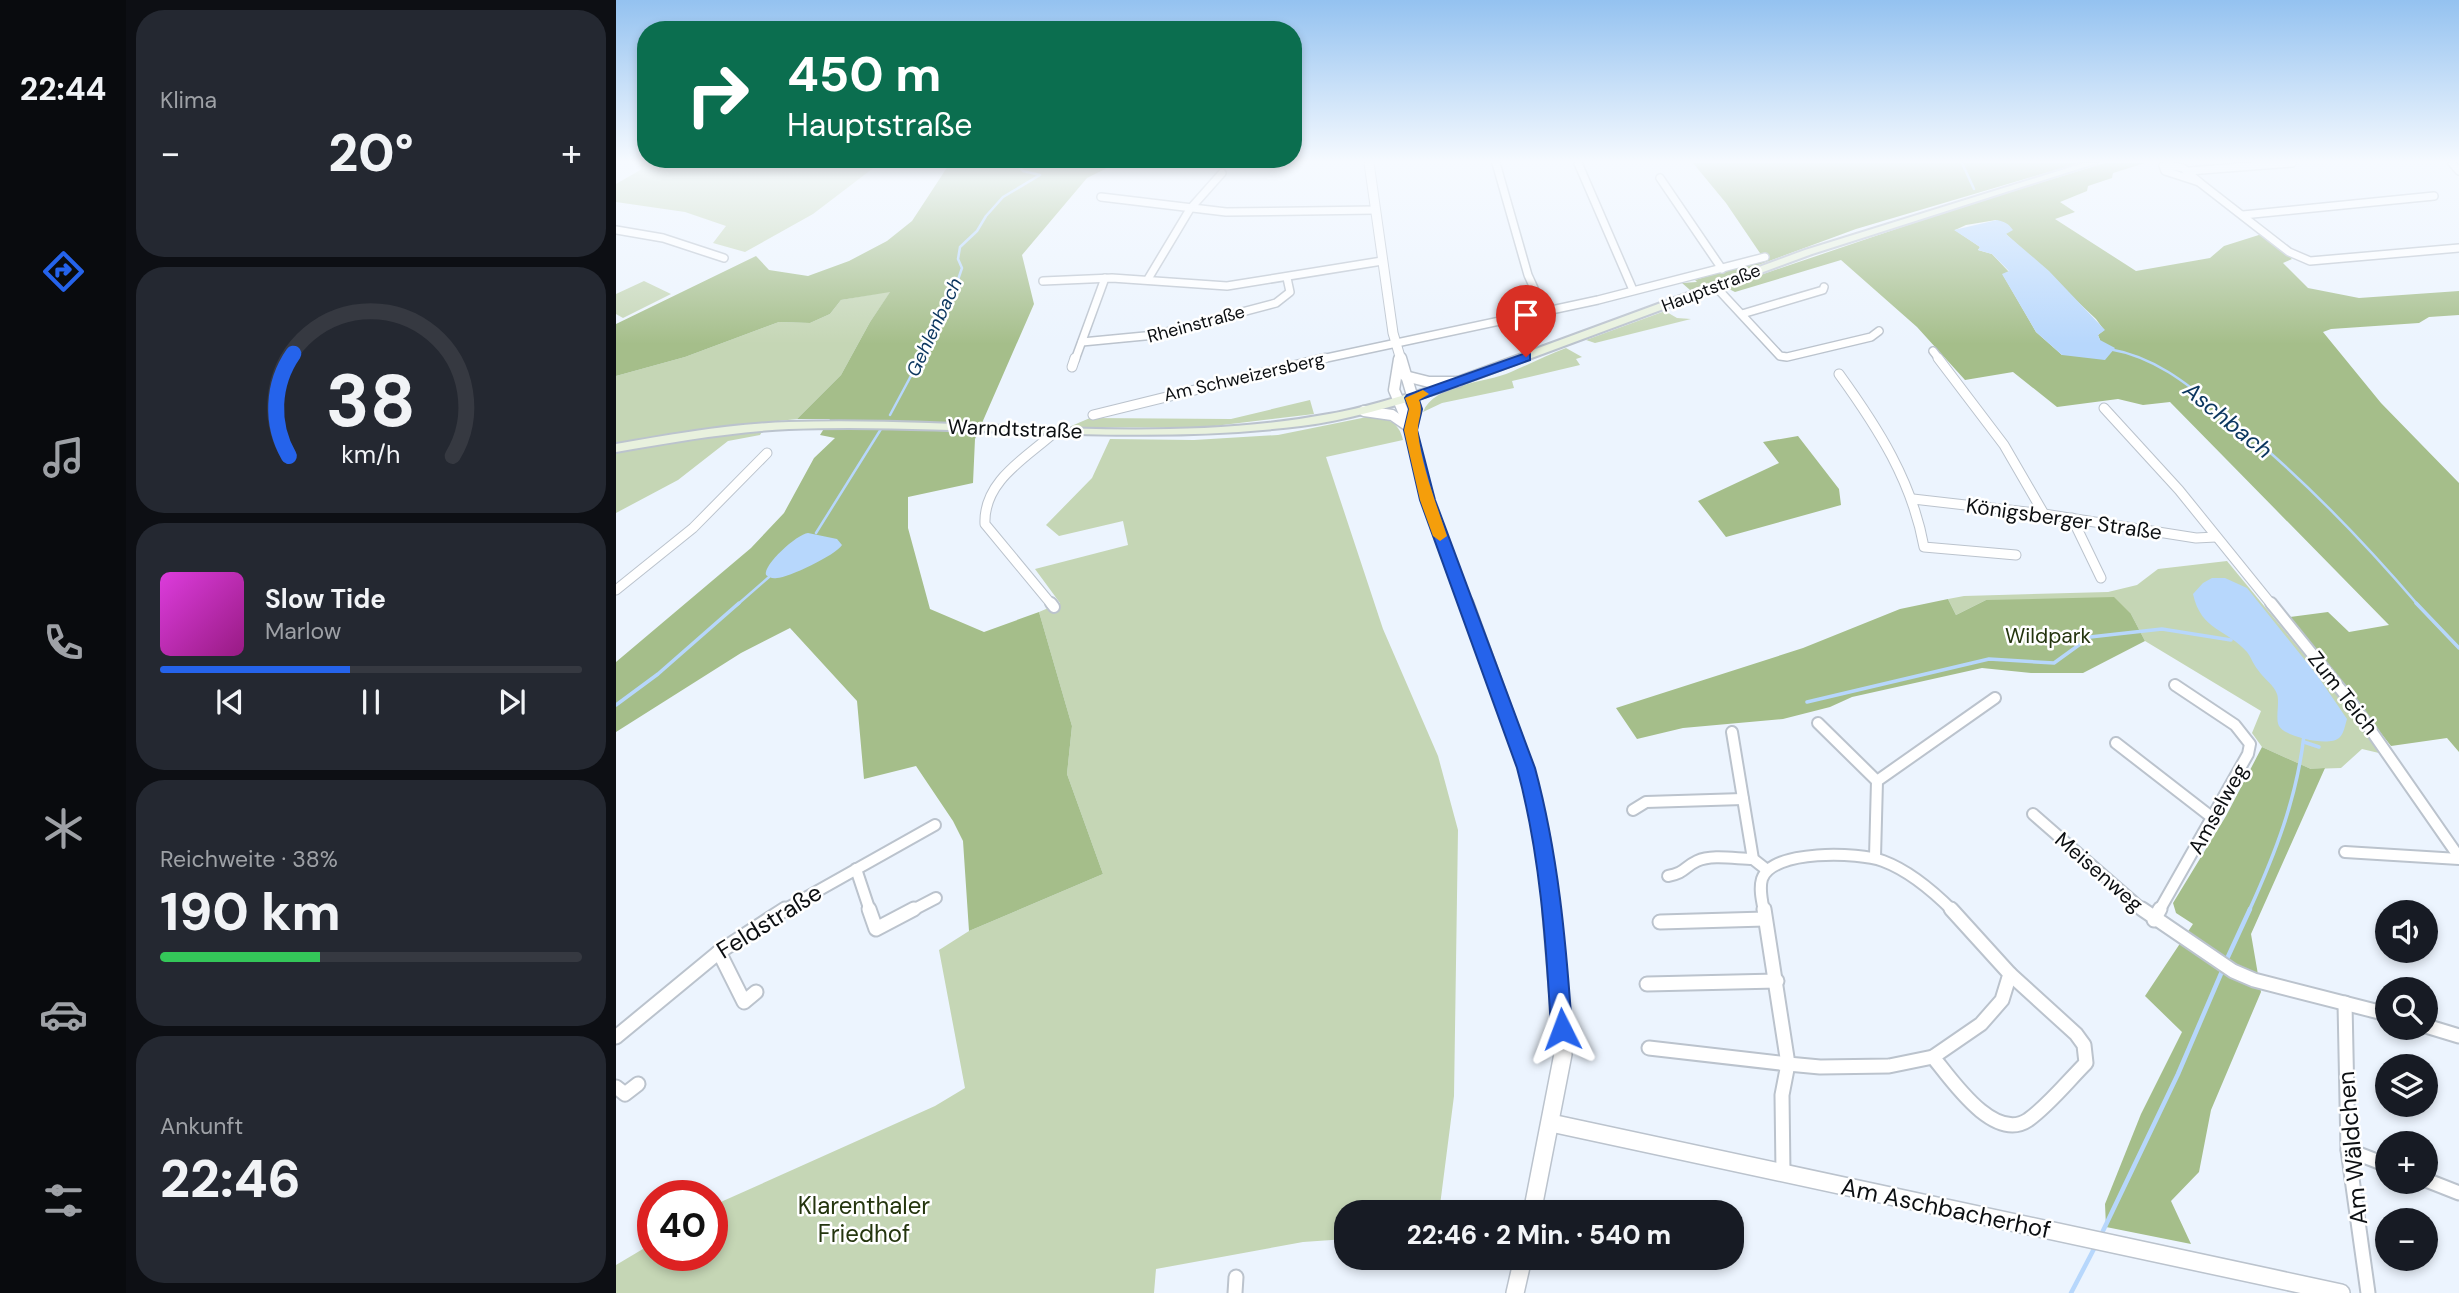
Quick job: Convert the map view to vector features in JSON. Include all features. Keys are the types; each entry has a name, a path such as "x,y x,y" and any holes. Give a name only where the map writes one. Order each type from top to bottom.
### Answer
{"main road":[{"name":"Hauptstraße","path":"1412,398 1894,223"},
{"name":"Warndtstraße","path":"616,448 694,433 788,424 1207,432 1305,422 1364,411 1412,398"}],"street":[{"path":"1148,279 1181,223"},
{"path":"1377,223 1395,342 1416,409 1410,429"},
{"path":"1513,223 1528,275 1544,310"},
{"path":"1604,223 1633,290"},
{"path":"1691,223 1722,269"},
{"path":"2253,223 2289,252 2310,261 2459,248"},
{"path":"616,230 663,238 724,258"},
{"name":"Am Schweizersberg","path":"1093,415 1765,257"},
{"name":"Rheinstraße","path":"1043,281 1148,279 1227,286 1382,261"},
{"path":"1072,367 1105,278"},
{"name":"Rheinstraße","path":"1082,342 1156,335 1276,303 1290,292 1287,278"},
{"path":"1715,286 1776,353 1787,357 1871,337 1879,331"},
{"path":"1742,314 1809,296 1824,290 1824,287"},
{"path":"1933,351 2004,445 2044,514"},
{"path":"1399,359 1394,390 1410,429 1427,500 1526,768 1543,839 1558,968 1563,1054 1535,1200"},
{"path":"1839,374 1873,423 1913,499 1924,547 2017,555"},
{"path":"1405,376 1433,382 1458,382"},
{"name":"Zum Teich","path":"2105,408 2179,490 2354,706 2459,858"},
{"path":"1364,411 1392,415 1410,429"},
{"path":"1054,607 985,524 983,515 984,503 999,482 1056,431"},
{"path":"616,590 693,528 767,453"},
{"path":"735,472 748,474"},
{"name":"Königsberger Straße","path":"1913,499 2044,514 2196,538 2216,537"},
{"path":"2071,518 2101,578"},
{"name":"Amselweg","path":"2154,920 2214,819 2248,754 2250,744 2235,725 2175,685"},
{"path":"1877,781 1983,714 1996,698"},
{"path":"1818,723 1877,781 1875,857"},
{"path":"1732,732 1753,859"},
{"path":"2116,743 2214,819"},
{"path":"1633,810 1646,802 1743,799"},
{"name":"Meisenweg","path":"2033,814 2154,920 2233,971 2254,980 2375,1011"},
{"name":"Feldstraße","path":"616,1037 719,952 761,923 935,825"},
{"name":"Zum Teich","path":"2345,852 2459,858"},
{"path":"1783,1173 1782,1095 1788,1064 1761,893 1762,878 1767,870 1779,862 1796,858 1875,857 1907,870 1919,879 2010,974 2076,1034 2084,1045 2086,1063 2027,1121 2016,1126 2005,1126 1987,1118 1933,1057"},
{"path":"1668,876 1683,873 1695,862 1705,859 1753,859 1767,870"},
{"path":"856,869 876,929 936,898"},
{"path":"1660,922 1765,919"},
{"path":"719,952 744,1002 756,992"},
{"path":"1649,1048 1820,1067 1889,1066 1933,1057 1981,1024 2002,1000 2010,974"},
{"path":"1647,984 1777,981"},
{"name":"Am Wäldchen","path":"2345,1003 2348,1150 2368,1293"},
{"path":"2438,1030 2459,1036"},
{"path":"616,1087 625,1094 638,1084"},
{"name":"Am Aschbacherhof","path":"1551,1123 2340,1293"},
{"path":"2348,1150 2375,1160"},
{"path":"2438,1185 2459,1193"},
{"path":"1515,1293 1520,1270"},
{"path":"1235,1293 1236,1277"}],"green space":[{"path":"718,223 796,223 745,252 713,243 726,226"},
{"path":"909,223 1049,223 1022,255 1034,304 975,439 973,483 908,497 908,528 930,609 984,632 1039,612 1072,726 1067,774 1103,874 969,931 963,841 953,821 916,766 864,779 857,701 790,628 741,653 616,732 616,662 751,548 784,513 814,458 835,438 820,435 830,419 797,419 841,375 890,292 841,300 830,314 810,323 779,322 685,357 616,376 616,324 756,256 769,270 808,276 849,261 887,241"},
{"path":"1740,223 1875,223 1690,290 1682,283 1697,282 1695,280 1764,259"},
{"path":"1913,223 1976,223 1955,230 1980,247 1978,250 1992,254 2009,272 2003,275 2036,332 2062,355 2100,340 2098,335 2104,330 1998,223 2062,223 2136,271 2210,258 2224,246 2262,234 2292,259 2283,263 2308,288 2359,298 2459,291 2459,315 2429,317 2419,323 2331,329 2323,332 2381,403 2459,483 2459,752 2447,738 2391,746 2290,617 2328,612 2349,632 2389,625 2170,402 2143,405 2118,399 2057,407 2013,372 1965,380 1917,327 1841,260 1735,292 1727,288"},
{"path":"644,281 671,294 623,318 616,314 616,294"},
{"path":"891,291 870,322 841,375 797,419 694,430 616,445 616,376 685,357 779,322 810,323 830,314 841,300"},
{"path":"1665,311 1677,318 1691,319 1595,343 1586,340"},
{"path":"1566,348 1582,357 1576,359 1580,365 1512,381 1514,388 1442,403 1423,412 1438,395 1449,390 1500,376"},
{"path":"1310,400 1314,414 1198,428 1069,427 1090,418 1231,419"},
{"name":"Klarenthaler Friedhof","path":"1367,417 1391,421 1398,428 1403,440 1326,457 1383,629 1438,756 1458,830 1454,1096 1441,1200 1334,1200 1334,1240 1303,1242 1156,1269 1154,1293 616,1293 616,1265 637,1253 637,1271 728,1271 728,1199 935,1106 965,1088 939,950 969,931 1103,874 1067,774 1072,726 1039,612 1060,603 1035,569 1128,545 1123,521 1059,536 1046,525 1092,478 1110,439 1194,440 1278,435"},
{"path":"765,427 760,435 728,441 678,480 616,513 616,450"},
{"path":"1798,436 1839,489 1841,505 1726,537 1698,501 1779,463 1763,442"},
{"path":"2227,561 2348,708 2379,753 2362,749 2341,768 2311,769 2262,747 2252,733 2261,711 2145,641 2131,614 1986,600 1956,615 1948,599 1964,596 2108,592 2137,585 2158,569"},
{"name":"Wildpark","path":"2114,597 2131,614 2145,641 2083,673 2031,673 1982,668 1852,697 1830,707 1783,719 1683,728 1637,739 1616,708 1803,648 1900,609 1948,599 1956,615 1986,600"},
{"path":"2262,747 2311,769 2325,768 2251,934 2261,992 2211,1110 2199,1172 2171,1201 2191,1244 2106,1227 2105,1204 2141,1114 2182,1032 2145,996 2193,924 2176,913 2173,903 2226,816"}],"water":[{"path":"1983,223 2006,223 2010,226 2013,230 2006,234 2049,271 2105,330 2098,335 2100,340 2115,348 2105,360 2062,355 2036,332 2002,274 2009,271 1992,254 1978,250 1980,247 1954,230"},
{"path":"808,533 837,539 842,545 822,560 791,574 775,578 766,575 770,564 782,551"},
{"path":"2212,578 2225,578 2247,588 2317,675 2347,719 2339,738 2334,741 2308,740 2290,734 2279,726 2278,698 2274,688 2256,668 2247,652 2208,623 2197,606 2193,594"}],"waterway":[{"name":"Gehlenbach","path":"890,415 950,303 962,268 958,259 960,247 982,223"},
{"name":"Aschbach","path":"2109,349 2158,366 2201,395 2328,506 2418,605"},
{"name":"Gehlenbach","path":"816,533 881,429"},
{"name":"Gehlenbach","path":"737,605 769,577"},
{"name":"Gehlenbach","path":"616,705 658,674 739,603"},
{"name":"Aschbach","path":"2416,603 2459,648"},
{"path":"1807,702 1989,659 2054,663 2090,637 2162,629 2231,640"},
{"path":"2249,911 2284,825 2296,781 2304,735"},
{"path":"2304,742 2319,747"},
{"path":"2226,961 2250,909"},
{"path":"2101,1235 2178,1074 2223,969"},
{"path":"2071,1293 2096,1245"}],"slow traffic":[{"path":"1423,394 1412,398 1416,409 1411,430 1427,500 1440,536"}],"route":[{"path":"1526,357 1412,398 1416,409 1411,430 1427,500 1526,768 1543,839 1562,1029"}]}
